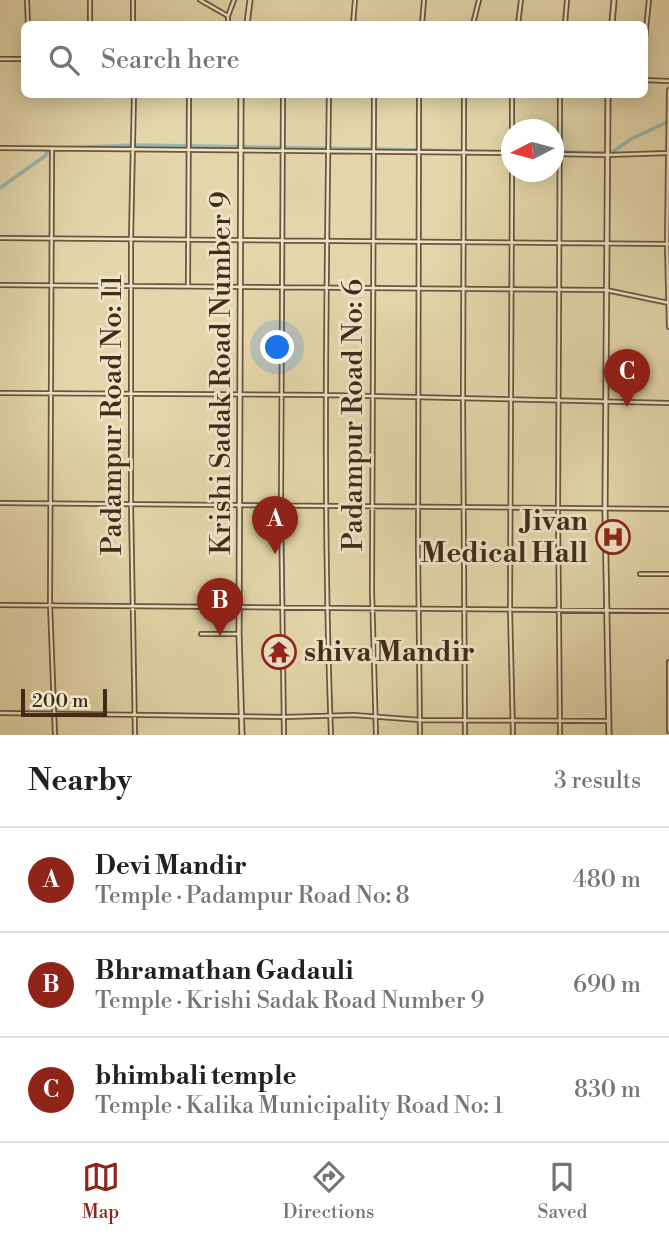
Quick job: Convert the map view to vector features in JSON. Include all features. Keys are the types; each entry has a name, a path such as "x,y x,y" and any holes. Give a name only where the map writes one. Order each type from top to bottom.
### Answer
{"street":[{"path":"27,0 28,21"},
{"path":"90,0 90,21"},
{"path":"133,0 133,21"},
{"path":"200,0 228,16"},
{"path":"228,21 234,0"},
{"path":"247,21 250,0"},
{"path":"353,21 355,0"},
{"path":"422,21 424,0"},
{"path":"475,21 479,0"},
{"path":"518,21 521,0"},
{"path":"565,21 567,0"},
{"path":"612,21 614,0"},
{"path":"647,21 649,0"},
{"path":"0,59 21,59"},
{"path":"648,80 669,81"},
{"path":"669,90 669,327"},
{"name":"Padampur Road No: 11","path":"134,98 131,505 135,735"},
{"path":"188,286 189,98"},
{"name":"Krishi Sadak Road Number 9","path":"241,98 239,634 242,735"},
{"path":"283,98 281,505 284,735"},
{"path":"329,98 326,396 327,607 331,735"},
{"name":"Padampur Road No: 6","path":"374,98 372,506 376,735"},
{"path":"419,98 417,288 420,735"},
{"path":"464,98 465,735"},
{"path":"512,98 512,119"},
{"path":"560,98 560,119"},
{"path":"608,98 605,510 609,735"},
{"path":"0,148 501,153"},
{"path":"52,149 50,604 55,735"},
{"path":"564,154 669,153"},
{"path":"512,182 510,610 513,735"},
{"path":"559,182 560,735"},
{"path":"0,237 668,244"},
{"path":"0,285 606,290 668,302"},
{"path":"0,393 558,399 669,403"},
{"path":"0,503 463,507 510,510 669,509"},
{"path":"640,574 669,574"},
{"path":"0,604 419,607 559,612 669,611"},
{"path":"201,634 239,634"},
{"path":"669,663 669,731"},
{"path":"0,713 376,716 420,720 609,722"}],"waterway":[{"path":"564,152 611,153 631,139 667,122"},
{"path":"58,148 134,145 372,149"},
{"path":"0,188 45,156 50,148"},
{"path":"376,149 417,150"},
{"path":"420,150 463,151"},
{"path":"467,151 501,152"}],"place":[{"name":"bhimbali temple","path":"627,407"},
{"name":"Jivan Medical Hall","path":"613,537"},
{"name":"Devi Mandir","path":"275,554"},
{"name":"Bhramathan Gadauli","path":"220,636"},
{"name":"shiva Mandir","path":"279,652"}]}
